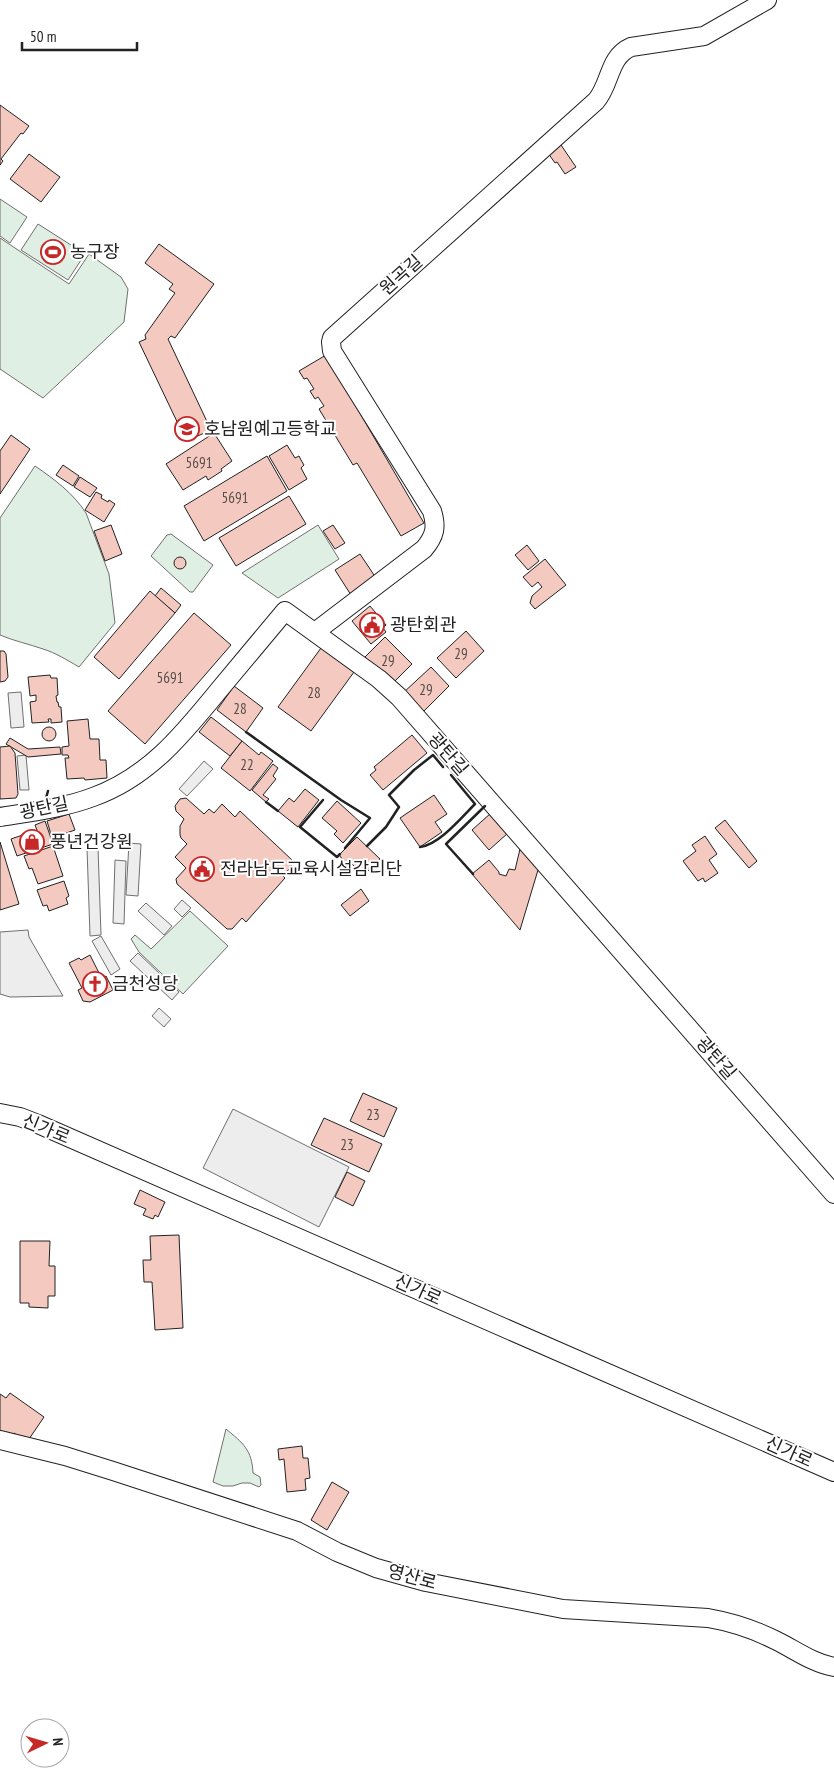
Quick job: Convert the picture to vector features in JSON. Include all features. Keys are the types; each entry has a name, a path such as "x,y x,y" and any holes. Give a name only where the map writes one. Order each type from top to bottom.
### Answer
{"street":[{"name":"원곡길","path":"315,632 424,549 436,530 432,511 332,351 332,338 596,101 605,89 615,60 622,52 631,48 704,36 767,0"},
{"name":"광탄길","path":"0,817 53,808 92,798 132,779 184,734 285,611 379,679 399,697 834,1194"},
{"name":"신가로","path":"0,1113 20,1117 38,1124 834,1472"},
{"name":"영산로","path":"0,1440 105,1468 297,1531 337,1552 376,1568 426,1582 563,1609 708,1618 728,1622 773,1639 819,1663 834,1668"}],"green space":[{"name":"농구장","path":"0,199 27,217 10,243 0,236"},
{"name":"농구장","path":"38,224 85,254 68,280 21,250"},
{"path":"0,238 69,284 89,254 121,277 128,289 124,322 43,398 0,369"},
{"path":"35,466 56,481 86,513 109,574 115,623 79,667 48,651 0,635 0,518"},
{"path":"318,525 339,559 278,598 242,573"},
{"path":"171,534 213,565 193,592 190,592 151,556 167,535"},
{"path":"190,911 228,946 183,994 139,952 131,939 135,935 151,949"},
{"path":"226,1429 246,1448 251,1458 253,1473 260,1477 261,1485 259,1487 250,1483 223,1486 213,1482"}],"shaded area":[{"path":"21,692 24,727 11,728 8,693"},
{"path":"26,755 29,790 20,790 17,756"},
{"path":"204,761 213,769 187,796 179,789"},
{"path":"129,843 141,844 138,896 126,895"},
{"path":"87,848 98,848 101,935 90,936"},
{"path":"115,860 126,861 124,924 113,923"},
{"path":"182,900 191,908 182,917 174,909"},
{"path":"146,903 172,926 164,935 138,911"},
{"path":"28,930 29,937 63,996 10,997 0,994 0,932"},
{"path":"101,936 120,969 111,975 92,941"},
{"path":"138,953 179,992 172,1000 130,961"},
{"path":"159,1008 171,1019 164,1027 152,1016"},
{"path":"233,1109 349,1167 319,1227 203,1168"}],"building":[{"path":"0,105 29,126 23,134 21,133 1,159 3,161 0,165"},
{"path":"561,145 576,167 565,174 548,153"},
{"path":"29,154 60,177 41,202 10,179"},
{"path":"159,244 214,284 175,338 171,336 168,339 211,430 191,439 186,428 181,430 139,342 146,339 145,335 175,293 169,289 173,284 145,263"},
{"path":"326,355 424,523 401,536 357,463 353,465 319,409 324,406 318,397 315,399 310,391 314,389 307,378 304,379 299,371"},
{"path":"214,433 232,461 221,469 222,471 208,480 206,476 183,490 166,464"},
{"path":"11,435 30,449 0,494 0,451"},
{"path":"287,445 295,458 299,456 304,465 301,468 307,479 289,490 269,456"},
{"path":"267,456 287,491 204,541 184,506"},
{"path":"63,465 79,476 73,486 56,475"},
{"path":"80,477 97,488 90,497 74,487"},
{"path":"96,492 102,495 101,498 115,504 104,522 85,510"},
{"path":"289,496 306,524 236,566 219,538"},
{"path":"111,525 122,554 105,561 94,531"},
{"path":"333,525 345,543 335,549 323,531"},
{"path":"527,545 539,561 528,570 515,555"},
{"path":"360,554 376,578 351,595 335,570"},
{"path":"180,557 186,563 180,569 174,563"},
{"path":"545,559 566,585 535,609 530,603 532,596 542,587 538,582 532,587 523,577"},
{"path":"161,588 181,605 175,613 155,596"},
{"path":"150,591 175,613 119,679 94,657"},
{"path":"370,606 386,625 383,628 386,632 371,644 352,621"},
{"path":"194,613 231,645 145,744 108,711"},
{"path":"466,631 484,651 456,678 437,658"},
{"path":"385,637 412,664 392,684 365,657"},
{"path":"321,648 354,672 311,731 278,707"},
{"path":"0,651 4,651 6,654 8,677 5,681 0,682"},
{"path":"431,667 449,686 422,713 403,693"},
{"path":"50,675 51,678 57,678 58,695 56,696 59,707 61,707 62,722 51,723 51,719 48,719 49,722 32,723 30,702 36,701 36,695 30,696 28,677"},
{"path":"234,686 263,708 246,732 217,710"},
{"path":"211,717 242,741 230,756 199,732"},
{"path":"88,719 90,739 99,739 100,760 106,760 107,778 67,779 65,758 69,758 68,755 62,755 62,747 69,746 67,721"},
{"path":"46,727 52,727 56,734 52,741 46,741 42,737 42,731"},
{"path":"412,735 427,753 383,790 370,775 376,770 374,767"},
{"path":"10,738 28,749 60,747 61,754 28,757 6,744"},
{"path":"242,741 259,755 261,752 273,761 250,791 221,768"},
{"path":"10,746 15,753 18,794 16,798 0,799 0,747"},
{"path":"273,764 278,768 273,776 276,779 263,795 269,799 266,802 252,790"},
{"path":"305,789 319,800 298,827 278,811 289,798 294,802"},
{"path":"434,795 447,814 435,822 442,832 420,847 400,818"},
{"path":"186,798 204,814 209,809 214,813 222,804 235,817 240,811 292,860 291,867 283,876 285,878 246,922 242,918 232,929 227,929 177,884 176,879 186,868 175,857 187,844 180,835 180,826 184,819 176,811 175,806 180,799"},
{"path":"337,801 361,823 343,843 334,834 337,831 322,818"},
{"path":"491,813 508,833 489,850 472,830"},
{"path":"69,814 75,830 52,838 47,821"},
{"path":"725,820 757,861 749,868 715,828"},
{"path":"45,821 53,844 17,856 11,839 37,830 35,825"},
{"path":"705,836 717,854 709,860 718,873 705,882 703,878 698,881 683,861 696,851 692,845"},
{"path":"357,837 380,859 363,876 352,864 349,867 339,855"},
{"path":"0,842 19,904 0,910"},
{"path":"53,846 63,876 38,884 32,868 29,869 24,856"},
{"path":"520,849 538,870 520,930 472,874 489,860 499,874 506,876 509,869 515,870"},
{"path":"64,881 69,896 66,898 68,904 49,911 47,905 43,906 37,890"},
{"path":"361,889 369,901 350,916 341,905"},
{"name":"금천성당","path":"90,955 102,979 106,976 113,990 90,1002 83,1001 78,990 82,988 69,963"},
{"path":"363,1093 397,1108 384,1137 350,1121"},
{"path":"324,1118 382,1144 369,1172 311,1145"},
{"path":"347,1172 365,1181 353,1206 335,1197"},
{"path":"140,1190 165,1202 158,1217 155,1215 153,1219 143,1215 146,1209 134,1204"},
{"path":"179,1235 183,1328 155,1330 152,1282 144,1282 143,1260 151,1260 150,1236"},
{"path":"20,1241 50,1241 49,1266 55,1266 55,1296 48,1296 48,1308 29,1307 29,1303 20,1303"},
{"path":"10,1393 44,1417 27,1442 14,1433 10,1440 0,1433 0,1394 6,1398"},
{"path":"302,1446 303,1458 308,1458 310,1478 305,1479 306,1490 287,1492 284,1459 279,1460 278,1449"},
{"path":"332,1482 349,1492 327,1530 311,1520"}],"wall":[{"path":"246,732 341,800 370,818 345,848"},
{"path":"367,846 386,827 399,807 389,795 414,770 433,755 443,767"},
{"path":"420,847 442,836 475,804 451,775"},
{"path":"43,802 48,791"},
{"path":"323,800 300,827 337,857 340,854"},
{"path":"266,802 278,811"},
{"path":"473,874 446,844 485,806"}],"place":[{"name":"농구장","path":"53,252"},
{"name":"호남원예고등학교","path":"187,429"},
{"name":"광탄회관","path":"372,625"},
{"name":"풍년건강원","path":"32,842"},
{"name":"전라남도교육시설감리단","path":"202,869"},
{"name":"금천성당","path":"95,984"}]}
